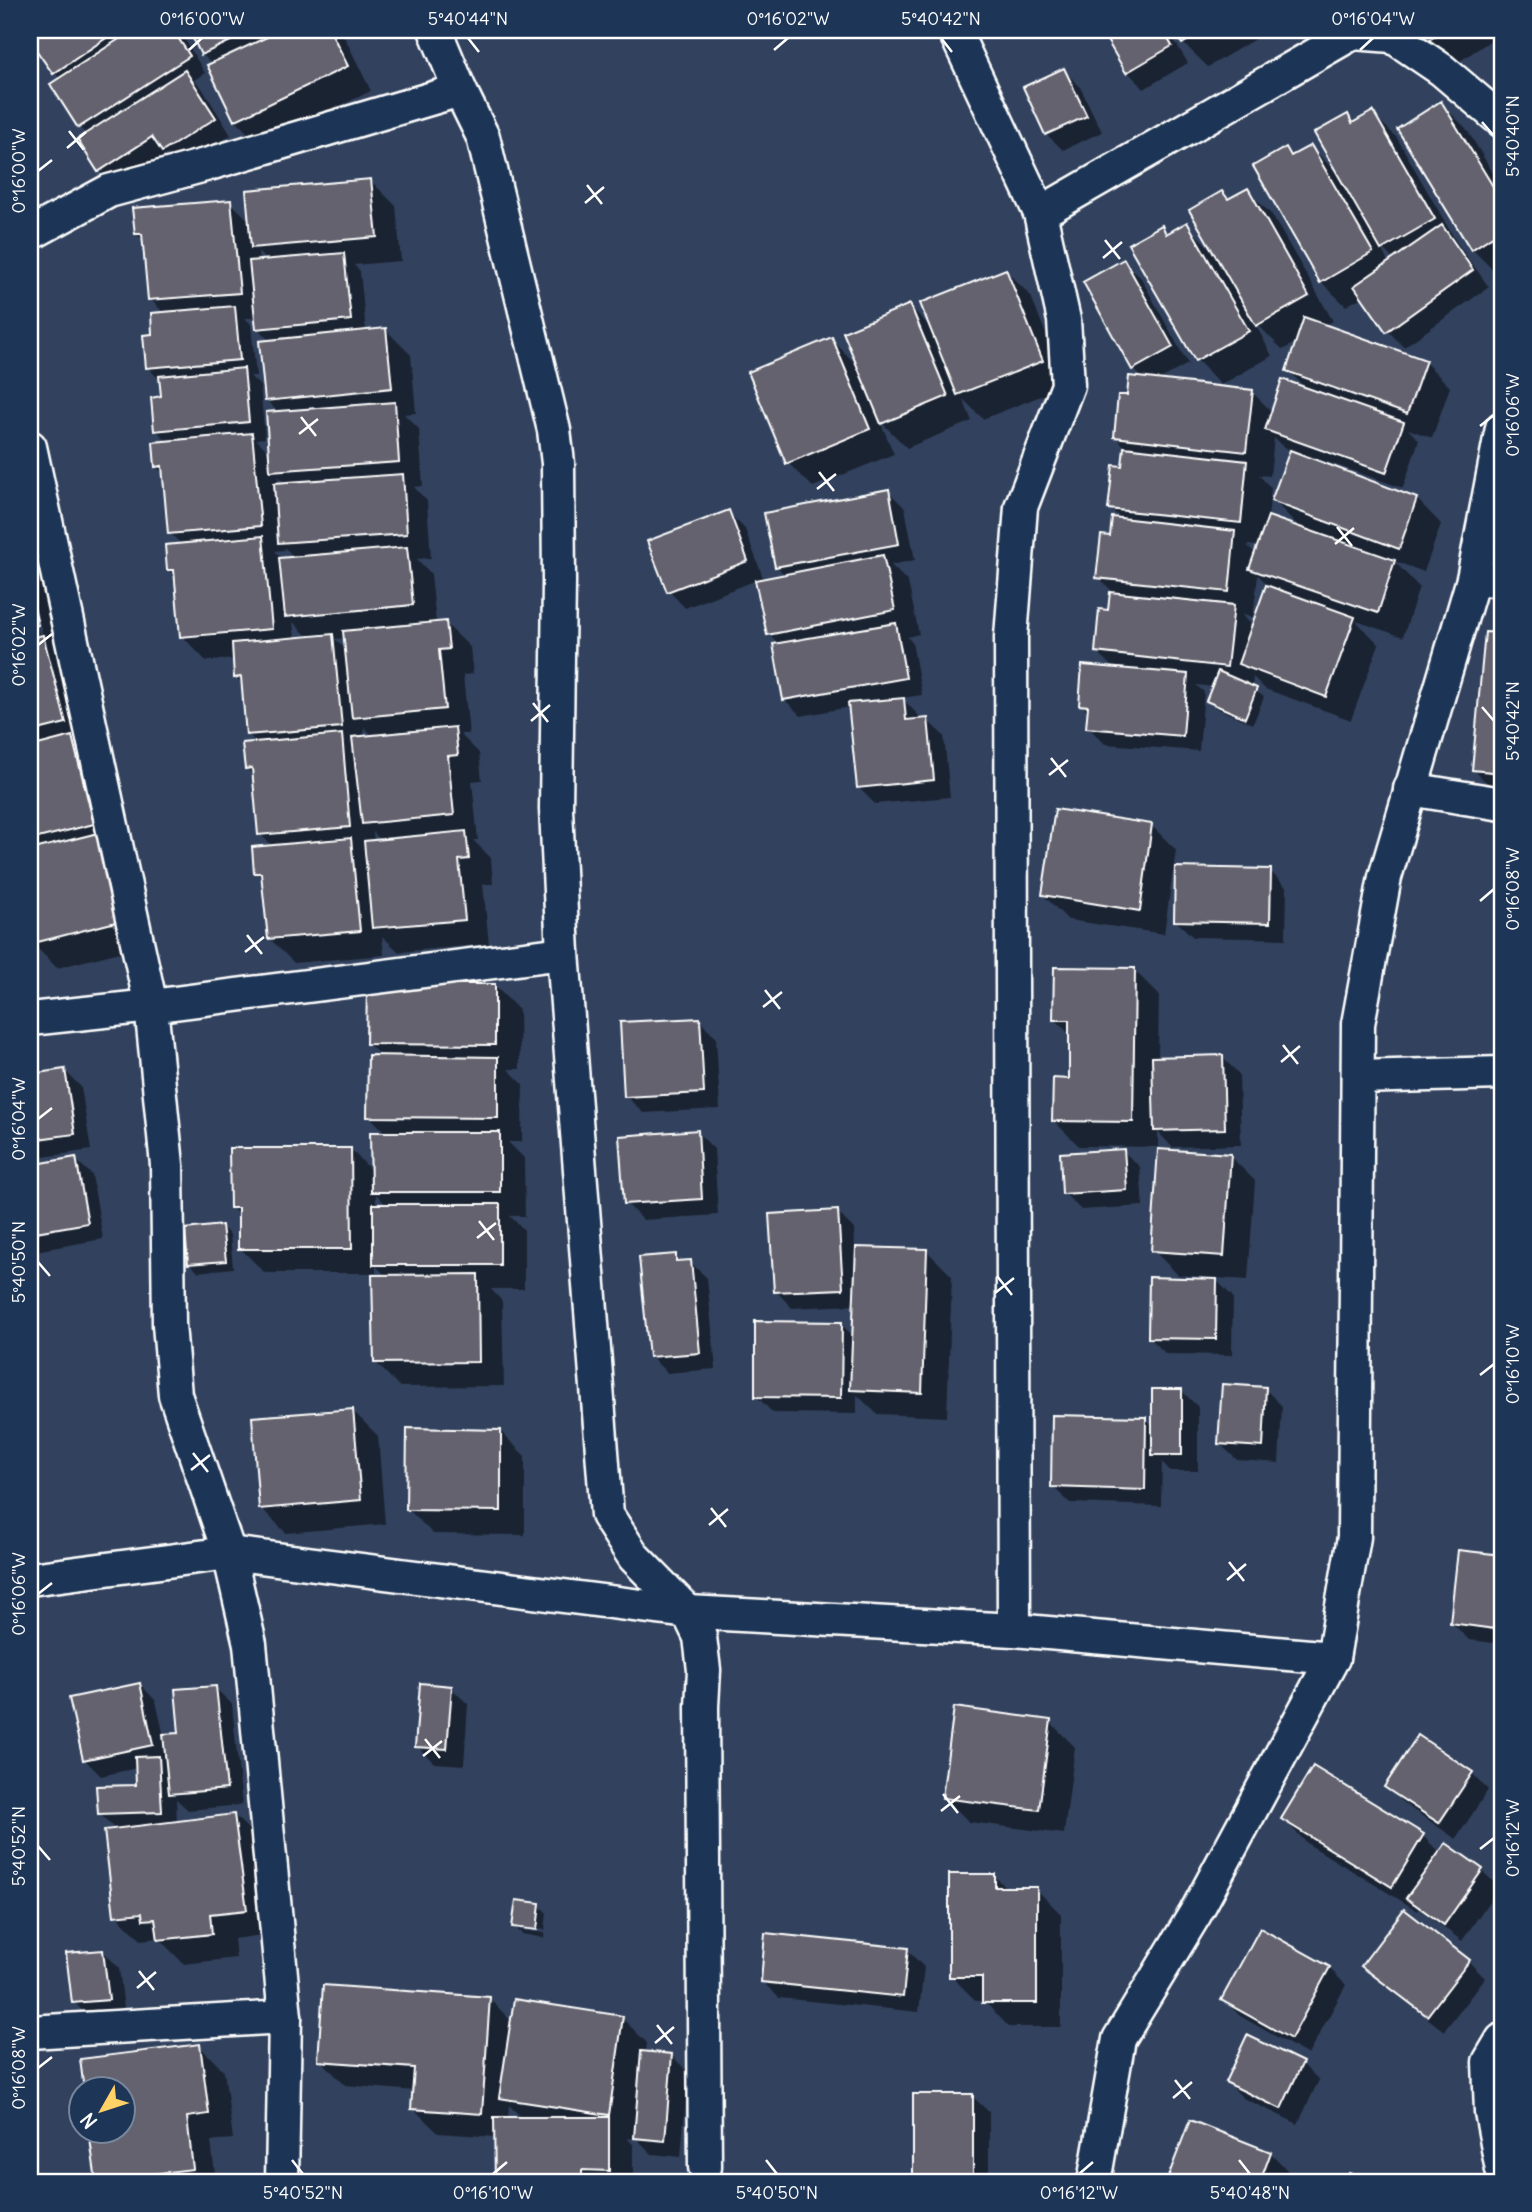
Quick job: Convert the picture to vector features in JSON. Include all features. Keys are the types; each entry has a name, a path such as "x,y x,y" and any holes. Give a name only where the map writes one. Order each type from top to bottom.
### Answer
{"street":[{"path":"435,30 483,137 558,463 556,809 563,953 607,1515 634,1557 688,1612 700,1637 704,1670 702,1720 705,2167"},
{"path":"954,30 1040,213 1064,320 1068,385 1021,507 1012,637 1014,1630"},
{"path":"1040,213 1353,33 1392,36 1442,70 1502,121"},
{"path":"30,234 109,191 460,90"},
{"path":"1094,2182 1119,2039 1195,1914 1333,1658 1354,1537 1358,1024 1385,877 1410,789 1487,579 1502,428"},
{"path":"30,447 151,1006 167,1165 169,1324 175,1395 229,1553 250,1644 285,2017 282,2182"},
{"path":"1410,789 1502,804"},
{"path":"30,1019 563,953"},
{"path":"1357,1077 1502,1073"},
{"path":"30,1579 229,1553 688,1612 1014,1630 1333,1658"},
{"path":"30,2032 285,2017"},
{"path":"1502,2040 1489,2062 1490,2112 1502,2170"}],"building":[{"path":"30,30 118,30 53,74 30,41"},
{"path":"133,30 173,30 190,56 78,128 50,84"},
{"path":"189,30 254,30 201,55"},
{"path":"282,30 330,30 348,66 234,121 207,65"},
{"path":"1101,30 1163,30 1172,46 1126,73"},
{"path":"1173,30 1205,30 1182,44"},
{"path":"1420,30 1445,30 1427,41"},
{"path":"1064,68 1087,116 1045,135 1023,87"},
{"path":"185,70 216,118 162,152 152,137 98,172 77,139"},
{"path":"1441,101 1502,201 1502,230 1471,250 1397,129"},
{"path":"1373,111 1435,219 1381,250 1314,133 1348,114 1352,123"},
{"path":"1311,145 1373,252 1320,283 1253,166 1286,147 1291,156"},
{"path":"371,179 377,237 251,248 246,190"},
{"path":"1248,188 1309,296 1256,326 1189,210 1222,191 1228,199"},
{"path":"231,200 240,293 148,300 142,234 135,234 132,208"},
{"path":"1187,222 1249,331 1195,361 1128,244 1162,225 1166,234"},
{"path":"1442,225 1473,270 1386,332 1354,286"},
{"path":"344,253 351,320 256,329 249,261"},
{"path":"1124,259 1173,347 1132,370 1083,282"},
{"path":"1006,269 1043,361 957,395 920,303"},
{"path":"910,304 948,396 881,424 843,332"},
{"path":"235,306 240,360 146,368 143,335 152,334 151,313"},
{"path":"1304,317 1426,360 1407,414 1286,371"},
{"path":"386,328 392,388 265,401 259,341"},
{"path":"832,337 870,429 786,464 748,372"},
{"path":"244,368 249,422 154,431 151,398 161,396 159,376"},
{"path":"1129,376 1253,390 1246,452 1114,437 1118,395 1127,395"},
{"path":"1282,379 1404,422 1386,473 1265,430"},
{"path":"395,402 399,462 270,471 266,412"},
{"path":"252,433 261,526 168,534 162,466 155,467 153,442"},
{"path":"1124,447 1247,461 1241,523 1108,509 1113,465 1122,466"},
{"path":"1290,450 1417,498 1399,549 1271,501"},
{"path":"403,474 407,534 278,543 274,483"},
{"path":"889,489 899,544 775,567 764,513"},
{"path":"729,510 748,561 667,592 647,541"},
{"path":"1268,516 1395,560 1378,613 1249,569"},
{"path":"1112,517 1235,531 1229,592 1096,578 1101,535 1110,536"},
{"path":"263,536 272,629 180,637 174,570 167,570 165,545"},
{"path":"407,547 413,605 285,617 279,558"},
{"path":"883,555 895,610 767,635 755,580"},
{"path":"1266,585 1355,617 1326,697 1238,664"},
{"path":"30,591 38,625 30,627"},
{"path":"1110,592 1234,605 1227,667 1095,652 1099,609 1108,610"},
{"path":"446,621 449,649 439,650 445,709 352,718 343,631"},
{"path":"896,623 906,678 783,700 773,644"},
{"path":"1485,632 1502,633 1502,773 1472,770"},
{"path":"333,634 342,727 246,735 241,677 234,678 232,643"},
{"path":"43,635 66,723 30,732 30,638"},
{"path":"1082,665 1188,674 1183,736 1086,728 1088,706 1079,705"},
{"path":"1218,671 1257,688 1245,718 1206,701"},
{"path":"904,698 906,720 928,718 934,780 857,788 848,703"},
{"path":"455,727 458,755 448,756 454,815 362,824 352,737"},
{"path":"342,734 350,827 258,835 252,768 245,769 242,743"},
{"path":"72,736 94,824 30,840 30,747"},
{"path":"1055,809 1152,824 1140,911 1042,895"},
{"path":"466,831 469,859 459,860 465,920 372,928 364,841"},
{"path":"98,833 120,921 30,944 30,850"},
{"path":"351,838 360,931 268,939 261,873 254,873 252,847"},
{"path":"1175,867 1271,869 1270,923 1174,921"},
{"path":"1054,967 1135,968 1133,1122 1052,1121 1053,1078 1069,1079 1069,1020 1053,1020"},
{"path":"367,984 495,984 495,1045 366,1044"},
{"path":"700,1018 704,1093 624,1097 620,1022"},
{"path":"368,1055 498,1057 498,1118 367,1117"},
{"path":"1223,1055 1225,1129 1154,1131 1152,1057"},
{"path":"65,1069 75,1134 30,1140 30,1074"},
{"path":"698,1130 702,1199 624,1204 619,1136"},
{"path":"370,1132 500,1132 500,1192 371,1192"},
{"path":"229,1148 351,1148 352,1249 238,1249 238,1208 230,1208"},
{"path":"1124,1149 1127,1190 1062,1194 1060,1153"},
{"path":"1158,1149 1231,1154 1224,1256 1151,1251"},
{"path":"76,1157 88,1223 30,1233 30,1165"},
{"path":"373,1204 500,1204 500,1265 373,1265"},
{"path":"838,1210 843,1289 774,1292 769,1214"},
{"path":"222,1225 226,1261 188,1264 185,1229"},
{"path":"856,1247 927,1249 922,1393 850,1390"},
{"path":"676,1254 676,1261 691,1260 700,1353 649,1357 639,1257"},
{"path":"478,1274 479,1362 374,1363 372,1275"},
{"path":"1149,1277 1217,1279 1216,1339 1148,1338"},
{"path":"755,1321 842,1322 841,1398 755,1397"},
{"path":"1222,1384 1266,1387 1263,1447 1218,1444"},
{"path":"1152,1389 1182,1389 1182,1455 1152,1455"},
{"path":"353,1409 361,1500 259,1509 252,1417"},
{"path":"1052,1415 1146,1417 1145,1490 1051,1487"},
{"path":"407,1428 501,1430 501,1511 406,1510"},
{"path":"1458,1550 1502,1555 1502,1630 1450,1623"},
{"path":"140,1683 153,1745 83,1760 69,1698"},
{"path":"420,1683 452,1686 447,1749 415,1747"},
{"path":"216,1686 227,1789 169,1794 163,1734 179,1733 175,1689"},
{"path":"954,1707 1051,1720 1039,1810 942,1798"},
{"path":"1418,1735 1473,1772 1439,1823 1384,1787"},
{"path":"159,1756 162,1812 98,1814 96,1786 136,1785 135,1757"},
{"path":"1313,1766 1424,1834 1392,1887 1281,1819"},
{"path":"234,1814 247,1910 210,1914 212,1934 158,1940 155,1919 143,1920 142,1913 114,1916 104,1830"},
{"path":"1446,1843 1483,1869 1444,1925 1406,1898"},
{"path":"949,1874 995,1874 995,1887 1037,1887 1037,2003 982,2003 982,1977 949,1977"},
{"path":"516,1900 540,1903 537,1930 512,1927"},
{"path":"1404,1909 1470,1960 1427,2016 1361,1966"},
{"path":"1260,1928 1330,1967 1291,2039 1221,2000"},
{"path":"765,1933 908,1948 903,1997 761,1982"},
{"path":"103,1950 109,2000 72,2003 66,1953"},
{"path":"323,1985 490,1997 482,2114 411,2109 414,2068 318,2061"},
{"path":"514,1999 623,2016 609,2115 499,2098"},
{"path":"1247,2035 1303,2062 1281,2109 1225,2082"},
{"path":"200,2044 209,2114 187,2117 193,2169 96,2181 91,2146 136,2146 136,2076 82,2076 80,2059"},
{"path":"641,2051 672,2054 665,2141 634,2138"},
{"path":"913,2094 973,2094 973,2177 913,2177"},
{"path":"494,2117 609,2117 609,2171 582,2170 582,2182 495,2182"},
{"path":"1190,2120 1271,2152 1260,2182 1182,2182 1168,2177"},
{"path":"1349,2173 1378,2182 1346,2182"}]}
